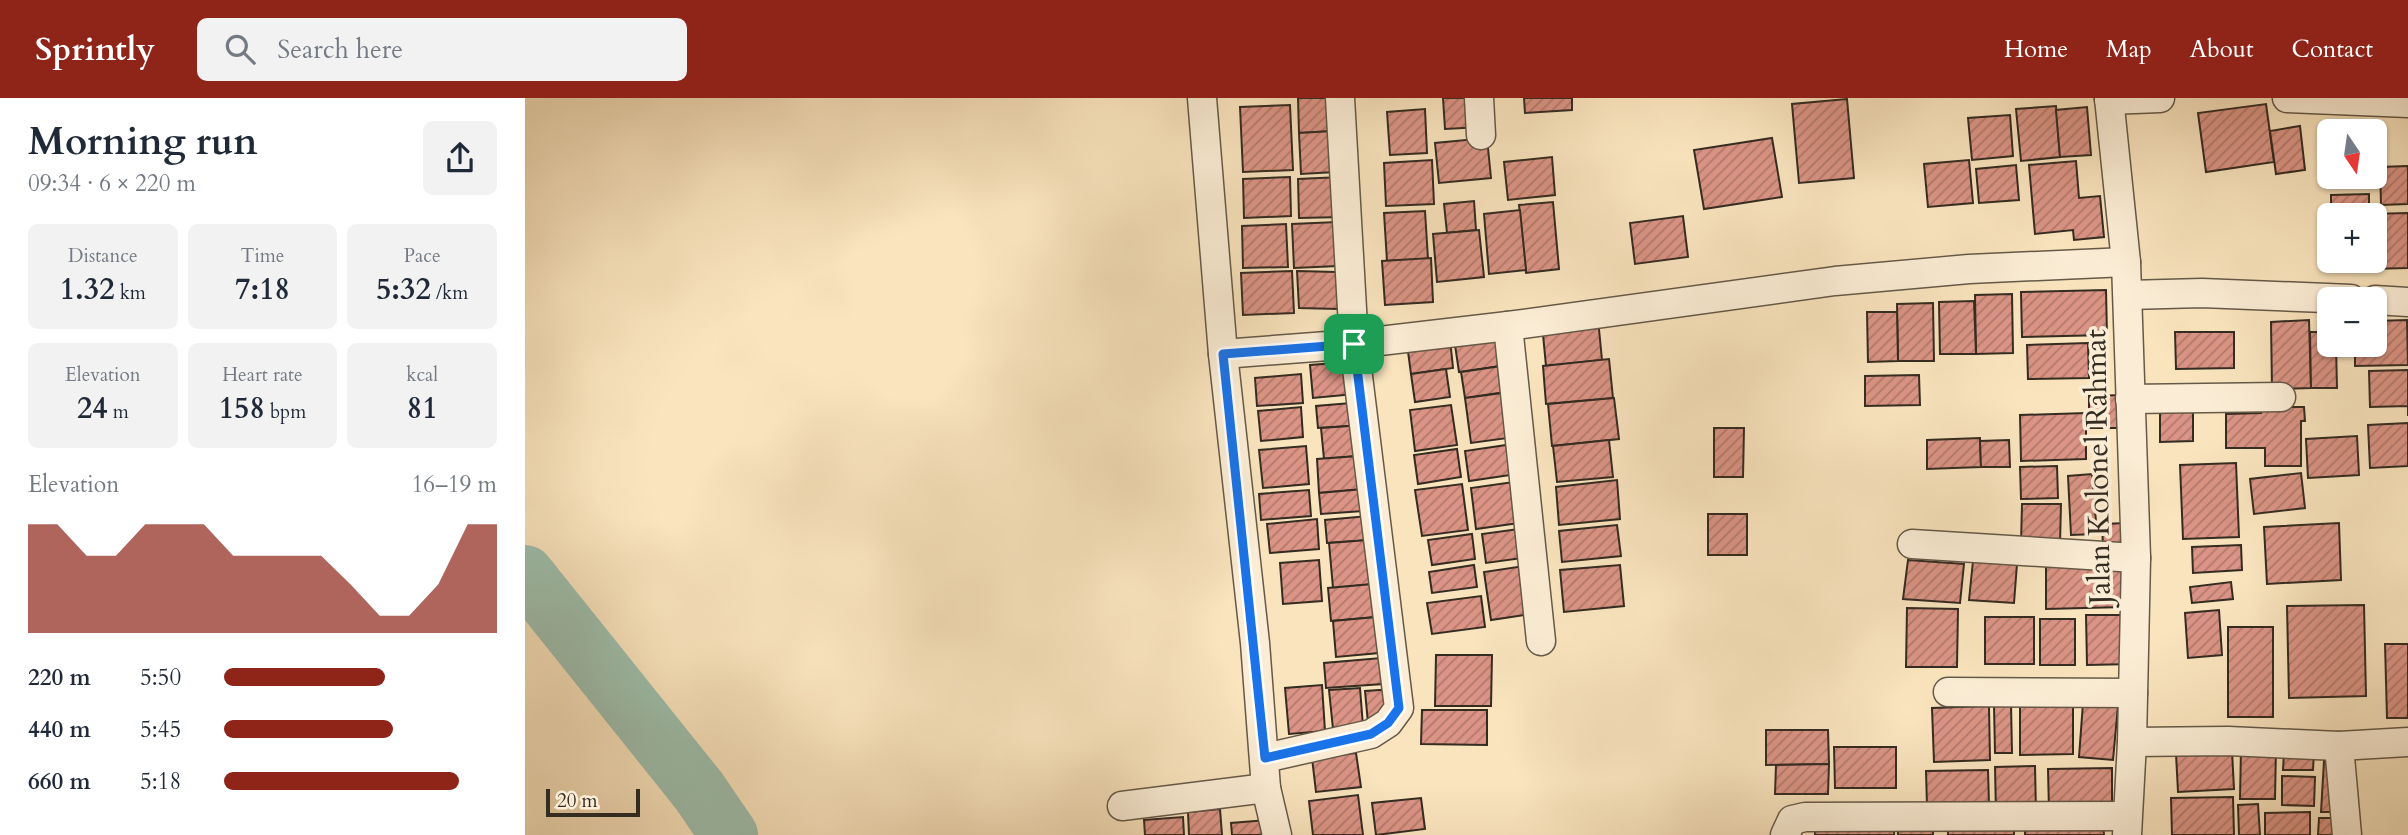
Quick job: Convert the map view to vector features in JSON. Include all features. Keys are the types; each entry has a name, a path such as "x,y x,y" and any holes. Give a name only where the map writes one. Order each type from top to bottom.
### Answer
{"street":[{"path":"1202,98 1223,354 1266,788 1276,835"},
{"path":"1265,758 1371,734 1388,723 1399,708 1354,344 1340,98"},
{"path":"1479,98 1481,135"},
{"path":"2109,99 2160,98"},
{"path":"2287,98 2408,103"},
{"name":"Jalan Kolonel Rahmat","path":"2109,99 2128,295 2136,558 2132,742 2127,826"},
{"path":"1223,354 1354,344 1508,326 1835,281 1969,269 2126,262"},
{"path":"2128,295 2202,293 2317,298"},
{"path":"2387,301 2408,302"},
{"path":"1508,326 1541,641"},
{"path":"2130,399 2281,397"},
{"path":"1912,544 2136,558"},
{"path":"1948,692 2133,693"},
{"path":"2132,742 2228,741 2339,746 2408,742"},
{"path":"2339,746 2347,835"},
{"path":"1122,806 1266,788"},
{"path":"1785,835 1792,820 1805,817 2127,826"}],"building":[{"path":"1298,98 1332,98 1333,131 1299,133"},
{"path":"1443,98 1481,98 1482,127 1445,129"},
{"path":"1524,98 1572,98 1572,110 1525,113"},
{"path":"1847,99 1854,178 1799,183 1792,104"},
{"path":"2266,104 2274,162 2206,172 2198,113"},
{"path":"1290,105 1293,170 1243,172 1240,107"},
{"path":"2056,106 2060,157 2021,161 2016,109"},
{"path":"2087,107 2091,155 2060,157 2056,110"},
{"path":"1425,109 1427,153 1390,155 1387,112"},
{"path":"2010,115 2013,156 1972,160 1968,118"},
{"path":"2300,126 2305,170 2276,174 2270,131"},
{"path":"1333,131 1335,172 1301,174 1299,133"},
{"path":"1487,138 1491,178 1439,183 1435,143"},
{"path":"1772,138 1782,197 1704,209 1694,150"},
{"path":"1552,157 1555,195 1508,200 1504,162"},
{"path":"1432,160 1434,204 1386,206 1384,163"},
{"path":"1969,160 1973,203 1928,207 1924,164"},
{"path":"2076,161 2079,198 2100,196 2104,237 2074,240 2073,230 2035,234 2029,165"},
{"path":"2016,165 2019,200 1979,203 1976,169"},
{"path":"2408,166 2408,204 2381,203 2381,189 2387,189 2387,167"},
{"path":"1290,177 1291,216 1244,218 1243,179"},
{"path":"1341,177 1343,217 1299,218 1298,179"},
{"path":"2369,194 2369,203 2331,203 2331,195"},
{"path":"1474,201 1476,230 1447,233 1444,204"},
{"path":"1553,202 1559,269 1526,273 1519,205"},
{"path":"1520,210 1526,270 1489,274 1484,214"},
{"path":"1425,211 1428,259 1387,261 1384,213"},
{"path":"2408,213 2408,268 2387,269 2387,214"},
{"path":"1683,216 1688,257 1635,264 1630,223"},
{"path":"1337,222 1338,266 1294,268 1292,224"},
{"path":"1286,224 1288,267 1243,268 1242,226"},
{"path":"1479,230 1484,277 1437,282 1433,234"},
{"path":"1431,258 1433,302 1385,305 1382,261"},
{"path":"1292,271 1294,313 1243,315 1241,273"},
{"path":"1297,271 1336,272 1338,309 1299,308"},
{"path":"2106,290 2107,335 2022,337 2021,292"},
{"path":"2012,294 2013,353 1976,354 1975,295"},
{"path":"1974,301 1976,354 1940,354 1939,302"},
{"path":"1933,303 1934,361 1898,361 1897,304"},
{"path":"1867,312 1897,312 1898,361 1868,362"},
{"path":"1598,319 1602,360 1546,366 1542,324"},
{"path":"2309,320 2311,388 2272,389 2271,322"},
{"path":"2407,320 2408,365 2355,366 2355,357 2387,357 2387,321"},
{"path":"1518,329 1522,363 1459,372 1454,338"},
{"path":"2175,332 2234,332 2234,368 2176,369"},
{"path":"2310,332 2317,332 2317,357 2336,357 2337,388 2311,388"},
{"path":"1450,339 1453,368 1411,374 1407,344"},
{"path":"2088,343 2089,378 2028,379 2027,345"},
{"path":"1609,359 1613,398 1546,404 1543,366"},
{"path":"1363,361 1365,393 1313,398 1310,365"},
{"path":"1508,365 1512,391 1465,398 1461,372"},
{"path":"1446,369 1450,397 1415,402 1411,374"},
{"path":"2408,370 2408,406 2370,407 2369,371"},
{"path":"1301,374 1303,403 1257,406 1255,378"},
{"path":"1919,375 1920,405 1865,406 1865,376"},
{"path":"1517,391 1523,436 1471,443 1465,398"},
{"path":"2124,395 2125,428 2089,428 2089,396"},
{"path":"1614,398 1619,439 1552,446 1548,404"},
{"path":"1363,402 1364,425 1318,428 1316,406"},
{"path":"1451,405 1457,445 1415,451 1410,410"},
{"path":"1301,407 1303,437 1261,441 1258,411"},
{"path":"2260,407 2304,407 2305,421 2301,421 2301,466 2265,466 2265,448 2226,448 2226,414 2261,413"},
{"path":"2193,411 2193,441 2160,442 2160,412"},
{"path":"2086,413 2086,459 2021,461 2020,415"},
{"path":"2408,423 2408,466 2370,468 2368,425"},
{"path":"1364,425 1367,455 1324,459 1321,428"},
{"path":"1714,428 1744,428 1743,477 1714,477"},
{"path":"2357,436 2359,475 2308,478 2306,439"},
{"path":"1980,438 1981,467 1927,469 1927,440"},
{"path":"1609,440 1613,477 1557,482 1553,446"},
{"path":"2009,440 2010,467 1981,467 1980,441"},
{"path":"1520,443 1524,473 1469,481 1465,451"},
{"path":"1306,446 1309,484 1263,488 1259,450"},
{"path":"1457,449 1461,477 1418,484 1414,455"},
{"path":"1372,455 1375,488 1319,493 1317,459"},
{"path":"2236,463 2239,537 2183,539 2180,465"},
{"path":"2057,466 2058,498 2021,499 2020,467"},
{"path":"2301,473 2305,508 2254,514 2250,479"},
{"path":"2092,474 2097,534 2071,535 2068,476"},
{"path":"1528,480 1533,521 1476,529 1471,488"},
{"path":"1617,480 1620,519 1559,525 1556,487"},
{"path":"1462,484 1468,530 1422,536 1415,490"},
{"path":"1375,488 1377,510 1321,514 1319,493"},
{"path":"1309,490 1311,516 1261,520 1259,494"},
{"path":"2022,504 2061,504 2060,544 2021,544"},
{"path":"1708,514 1747,514 1747,555 1708,555"},
{"path":"1368,516 1370,540 1327,543 1325,520"},
{"path":"1317,519 1319,549 1270,553 1267,524"},
{"path":"2126,523 2127,545 2103,546 2102,524"},
{"path":"2339,523 2341,580 2267,584 2264,527"},
{"path":"1617,525 1621,556 1562,562 1559,531"},
{"path":"1534,527 1538,556 1486,563 1482,534"},
{"path":"1472,534 1475,559 1432,565 1428,540"},
{"path":"1381,539 1384,583 1333,588 1329,543"},
{"path":"2241,545 2242,570 2193,573 2192,547"},
{"path":"1319,560 1322,601 1283,604 1280,563"},
{"path":"1908,560 1964,564 1960,603 1903,599"},
{"path":"1973,561 2017,564 2014,603 1969,600"},
{"path":"1537,564 1544,612 1491,620 1484,572"},
{"path":"2124,564 2124,607 2046,609 2046,566"},
{"path":"1474,565 1477,587 1432,593 1429,572"},
{"path":"1620,565 1624,606 1564,612 1560,570"},
{"path":"2231,582 2233,599 2192,603 2190,587"},
{"path":"1384,583 1387,616 1331,621 1328,588"},
{"path":"1481,596 1485,627 1432,634 1427,603"},
{"path":"2364,605 2366,696 2289,698 2287,606"},
{"path":"1907,608 1958,609 1957,667 1906,667"},
{"path":"2219,610 2222,655 2188,658 2185,613"},
{"path":"2086,615 2131,615 2133,664 2087,665"},
{"path":"1387,616 1390,652 1336,657 1333,621"},
{"path":"1985,617 2034,617 2034,664 1985,664"},
{"path":"2040,619 2075,619 2075,665 2040,665"},
{"path":"2228,627 2273,627 2273,717 2228,717"},
{"path":"2385,644 2408,644 2408,718 2387,718"},
{"path":"1436,655 1492,655 1491,706 1435,706"},
{"path":"1381,658 1383,684 1326,688 1324,663"},
{"path":"1322,685 1325,731 1289,734 1285,688"},
{"path":"1360,688 1363,726 1333,729 1329,690"},
{"path":"1394,689 1396,720 1368,723 1365,691"},
{"path":"2083,703 2118,706 2113,760 2079,757"},
{"path":"2011,704 2012,753 1995,753 1994,705"},
{"path":"1989,706 1990,760 1934,762 1932,708"},
{"path":"2020,706 2073,706 2073,754 2020,755"},
{"path":"1422,710 1487,710 1487,745 1421,744"},
{"path":"1766,730 1828,730 1829,764 1766,765"},
{"path":"1834,747 1896,747 1896,788 1835,788"},
{"path":"2241,748 2276,748 2275,799 2240,799"},
{"path":"2232,751 2234,789 2178,792 2176,754"},
{"path":"2314,751 2313,770 2283,770 2284,752"},
{"path":"1356,753 1361,787 1316,792 1312,758"},
{"path":"2324,761 2335,761 2333,812 2321,812"},
{"path":"1829,764 1828,794 1775,794 1776,765"},
{"path":"2035,766 2036,813 1996,813 1995,767"},
{"path":"2112,768 2112,809 2049,811 2048,769"},
{"path":"1988,770 1989,805 1927,806 1926,771"},
{"path":"2282,776 2315,777 2314,806 2282,805"},
{"path":"1358,795 1363,835 1313,835 1309,801"},
{"path":"2233,797 2234,835 2172,835 2171,798"},
{"path":"1421,798 1425,829 1376,835 1372,803"},
{"path":"2258,804 2260,835 2239,835 2238,805"},
{"path":"1220,809 1222,835 1189,835 1188,812"},
{"path":"2310,812 2310,835 2265,835 2265,813"},
{"path":"1183,817 1184,835 1145,835 1144,820"},
{"path":"2319,818 2336,818 2335,835 2318,835"},
{"path":"1267,820 1268,835 1232,835 1231,823"},
{"path":"2103,824 2104,835 2025,835 2025,828"},
{"path":"1948,826 2014,826 2014,835 1948,835"},
{"path":"1898,828 1933,828 1933,835 1898,835"},
{"path":"1815,830 1894,830 1894,835 1815,835"}],"waterway":[{"path":"525,574 699,791 729,835"}],"route":[{"path":"1354,344 1399,708 1388,723 1371,734 1265,758 1223,354 1354,344"}]}
